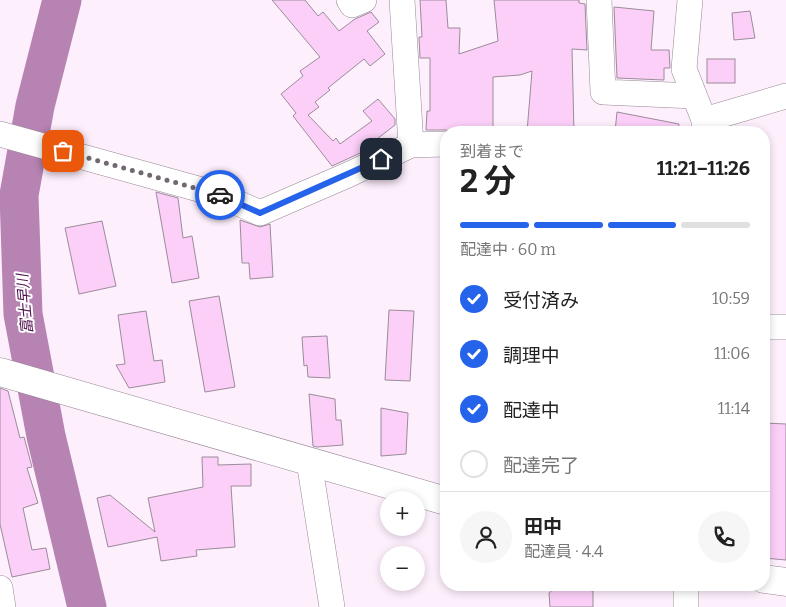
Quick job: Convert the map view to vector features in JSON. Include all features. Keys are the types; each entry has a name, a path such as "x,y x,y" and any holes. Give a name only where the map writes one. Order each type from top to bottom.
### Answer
{"street":[{"path":"349,0 352,5 364,0"},
{"path":"402,0 411,144"},
{"path":"599,0 603,92 694,96"},
{"path":"690,0 684,69 704,126 786,96"},
{"path":"7,135 220,195 260,213 350,174 411,144 440,144"},
{"path":"770,327 786,327"},
{"path":"10,375 440,499"},
{"path":"310,461 332,607"},
{"path":"770,580 786,582"},
{"path":"0,588 3,607"},
{"path":"686,591 686,607"}],"building":[{"path":"272,0 305,0 318,16 323,12 339,31 355,19 371,12 379,22 367,31 385,54 370,66 364,59 328,88 330,90 315,102 319,107 308,115 333,141 336,138 340,144 372,121 363,111 378,99 395,119 395,125 377,139 380,144 332,166 293,116 296,113 281,94 303,76 300,71 320,57"},
{"path":"420,0 446,0 448,28 460,28 459,54 498,41 494,0 579,0 579,3 585,4 587,50 572,49 574,126 527,126 532,71 520,75 493,77 493,126 440,126 440,130 426,130 427,111 430,111 430,58 420,58 419,37 422,37"},
{"path":"614,7 654,11 651,50 669,50 670,68 664,68 664,80 617,78"},
{"path":"750,11 755,38 734,40 732,13"},
{"path":"707,59 735,59 735,83 707,83"},
{"path":"617,112 679,124 679,126 616,126"},
{"path":"156,192 178,198 183,238 192,236 199,278 172,283"},
{"path":"240,220 260,227 270,224 273,277 250,279 249,263 242,263"},
{"path":"102,221 116,286 79,294 65,228"},
{"path":"219,296 235,387 205,392 189,301"},
{"path":"389,310 414,311 410,381 385,380"},
{"path":"146,311 154,361 162,360 165,382 129,388 116,365 125,364 118,315"},
{"path":"327,336 330,378 308,377 307,365 304,366 302,337"},
{"path":"0,388 8,391 20,438 24,437 32,467 27,468 38,503 23,508 32,550 46,548 50,569 12,577 0,524"},
{"path":"309,394 335,399 336,420 341,420 343,445 313,446"},
{"path":"381,408 408,413 406,454 381,456"},
{"path":"770,423 786,424 786,560 770,559"},
{"path":"202,457 218,457 218,465 251,464 251,486 231,486 235,547 196,550 197,556 161,561 157,537 108,547 97,498 110,495 155,532 148,498 203,487"},
{"path":"551,591 593,591 593,607 550,607 549,593"}],"waterway":[{"name":"富士早川","path":"62,0 35,106 19,195 23,314 46,436 87,607"}],"way so far":[{"path":"63,151 220,195"}],"route":[{"path":"220,195 260,213 381,159"}]}
